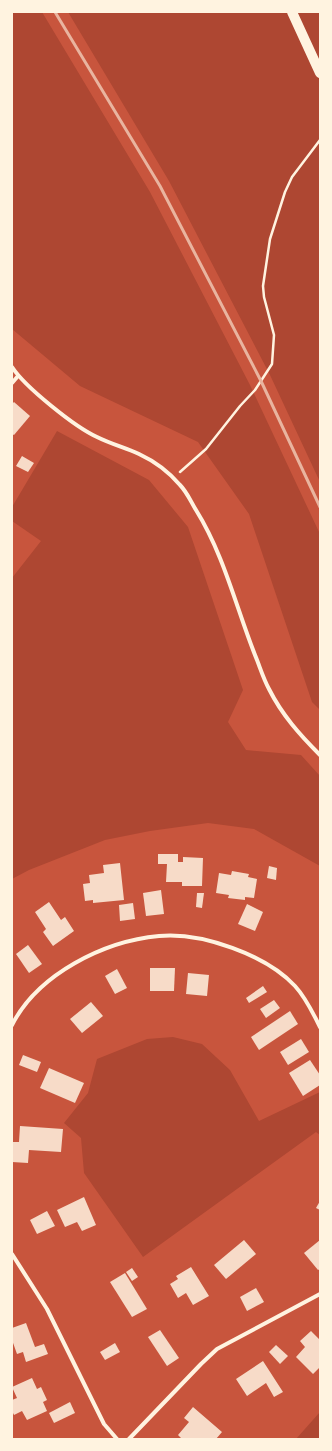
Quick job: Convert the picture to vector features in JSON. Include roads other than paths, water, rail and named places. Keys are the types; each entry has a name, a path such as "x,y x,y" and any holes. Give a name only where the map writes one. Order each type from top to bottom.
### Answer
{"main road":[{"path":"292,12 320,73"}],"street":[{"path":"12,367 18,376 60,412 96,437 140,455 164,470 182,486 203,521 222,562 247,634 268,688 280,710 290,724 320,756"},
{"path":"12,383 18,376"},
{"path":"12,1025 29,1001 46,984 66,968 92,953 117,944 160,936 202,940 230,947 253,956 280,972 295,987 308,1005 320,1028"},
{"path":"12,1254 47,1308 104,1424 117,1439"},
{"path":"129,1439 217,1349 320,1294"}],"railway":[{"path":"55,12 160,186 261,381 320,507"}]}
